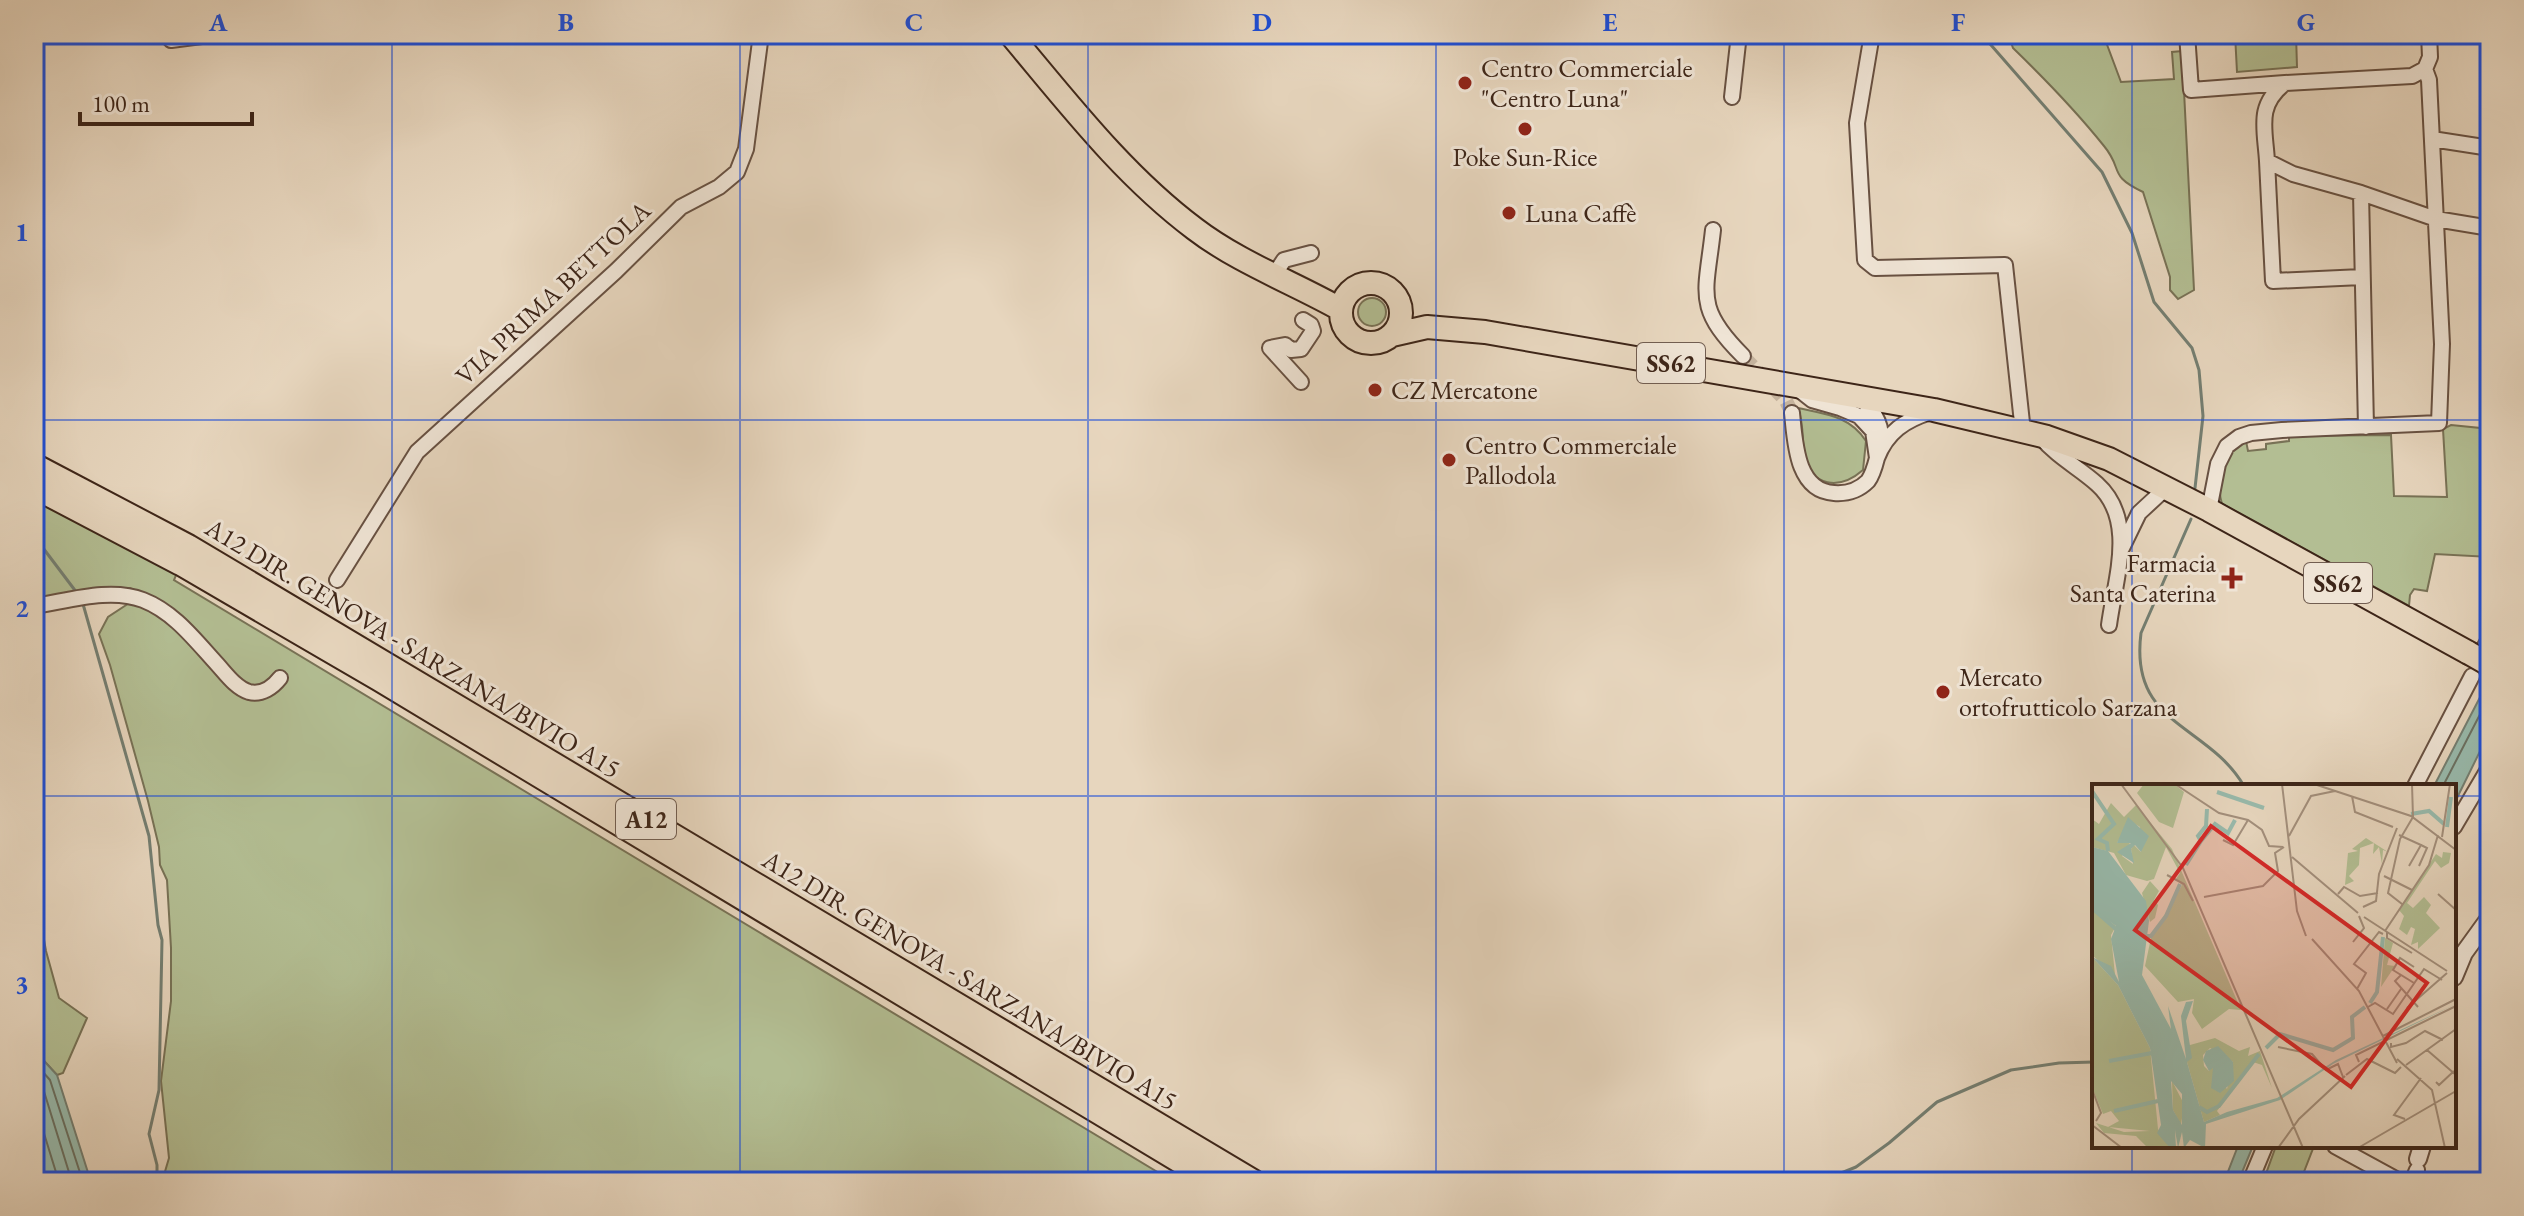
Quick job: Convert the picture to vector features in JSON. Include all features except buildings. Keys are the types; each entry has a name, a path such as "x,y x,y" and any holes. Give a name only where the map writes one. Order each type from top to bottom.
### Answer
{"highway":[{"name":"A12 DIR. GENOVA - SARZANA/BIVIO A15","path":"34,466 202,554 1253,1182"},
{"name":"A12","path":"34,486 181,563 380,679 1216,1182"}],"main road":[{"name":"SS62","path":"1010,34 1127,171 1197,231 1340,309 1343,325 1359,341 1376,343 1392,335 1427,327 1485,332"},
{"name":"SS62","path":"1274,275 1319,288 1379,283 1391,289 1399,301 1430,315 1485,332 1934,410 2031,433 2109,459 2481,655"},
{"path":"1340,309 1345,296 1356,286"},
{"path":"1392,335 1401,315 1399,301"}],"street":[{"path":"171,40 217,34"},
{"name":"VIA PRIMA BETTOLA","path":"337,580 417,452 616,271 681,207 719,187 737,172 746,149 761,34"},
{"path":"1732,97 1739,34"},
{"path":"1872,34 1857,123 1865,260 1875,268 2005,265 2031,433 2096,484 2114,503 2121,549 2109,625"},
{"path":"2187,34 2191,90 2412,76 2425,69 2430,57 2429,34"},
{"path":"2209,510 2218,464 2227,446 2239,437 2282,430 2439,423 2442,344 2429,80 2425,69"},
{"path":"2285,83 2273,93 2266,105 2273,281 2362,277"},
{"path":"2432,139 2490,148"},
{"path":"2267,161 2293,174 2436,219 2490,228"},
{"path":"2361,193 2366,427"},
{"path":"1713,230 1706,300 1711,318 1722,335 1743,356"},
{"path":"1274,275 1284,260 1311,253"},
{"path":"1301,382 1270,348 1285,345 1291,350 1301,349 1313,331 1311,325 1303,320"},
{"path":"1794,386 1812,400 1859,416 1873,431 1877,458"},
{"path":"1857,396 1870,407 1880,427 1877,458"},
{"path":"1792,413 1796,455 1804,473 1827,493 1842,494 1857,489 1869,480 1889,435 1915,417 1934,410"},
{"path":"2121,549 2139,513 2166,488"},
{"path":"34,606 122,595 142,599 161,609 183,627 235,683 248,692 273,687 280,678"},
{"path":"2416,784 2481,655"},
{"path":"2456,824 2490,766"},
{"path":"2456,972 2464,953 2490,917"},
{"path":"2250,1182 2264,1148"},
{"path":"2339,1148 2401,1182"},
{"path":"2043,1182 2088,1182"}],"shaded area":[{"path":"2008,34 2103,34 2121,82 2174,79 2172,52 2182,51 2194,290 2178,299 2170,290 2170,277 2143,192 2120,176 2104,146 2013,48"},
{"path":"2235,34 2296,34 2297,67 2237,72"},
{"path":"1372,298 1382,302 1386,312 1382,322 1372,326 1362,322 1358,312 1362,302"},
{"path":"1798,408 1836,417 1853,426 1866,441 1863,470 1836,483 1813,474 1804,454"},
{"path":"2451,425 2490,429 2490,557 2435,554 2427,591 2414,589 2409,606 2222,504 2221,474 2226,458 2234,447 2246,441 2248,451 2266,449 2266,444 2289,441 2289,436 2391,435 2394,496 2447,497 2443,429"},
{"path":"34,486 181,563 174,580 1174,1182 164,1182 169,1158 161,1081 171,1001 167,880 160,865 148,801 99,634 108,617 143,594 130,588 34,600"},
{"path":"34,899 59,998 87,1018 63,1073 57,1075 34,1050"},
{"path":"2275,1148 2313,1148 2300,1182 2263,1182"}],"water":[{"path":"2490,678 2490,731 2456,800 2456,784 2435,784"},
{"path":"34,1050 57,1075 91,1182 34,1182"},
{"path":"2237,1148 2252,1148 2238,1182 2224,1182"}],"waterway":[{"path":"1984,34 2102,172 2132,233 2154,302 2192,348 2199,370 2203,416 2195,488"},
{"path":"2191,519 2141,633 2140,664 2147,687 2159,706 2211,749 2242,784"},
{"path":"34,536 77,593"},
{"path":"83,604 149,836 162,940 159,1090 149,1134 157,1165 157,1176 152,1182"},
{"path":"1819,1182 1856,1167 1937,1102 2011,1070 2092,1062"}],"tunnel":[{"path":"1743,356 1786,401 1792,413"}],"place":[{"name":"Centro Commerciale \"Centro Luna\"","path":"1465,83"},
{"name":"Poke Sun-Rice","path":"1525,129"},
{"name":"Luna Caffè","path":"1509,213"},
{"name":"CZ Mercatone","path":"1375,390"},
{"name":"Centro Commerciale Pallodola","path":"1449,460"},
{"name":"Farmacia Santa Caterina","path":"2232,578"},
{"name":"Mercato ortofrutticolo Sarzana","path":"1943,692"}]}
